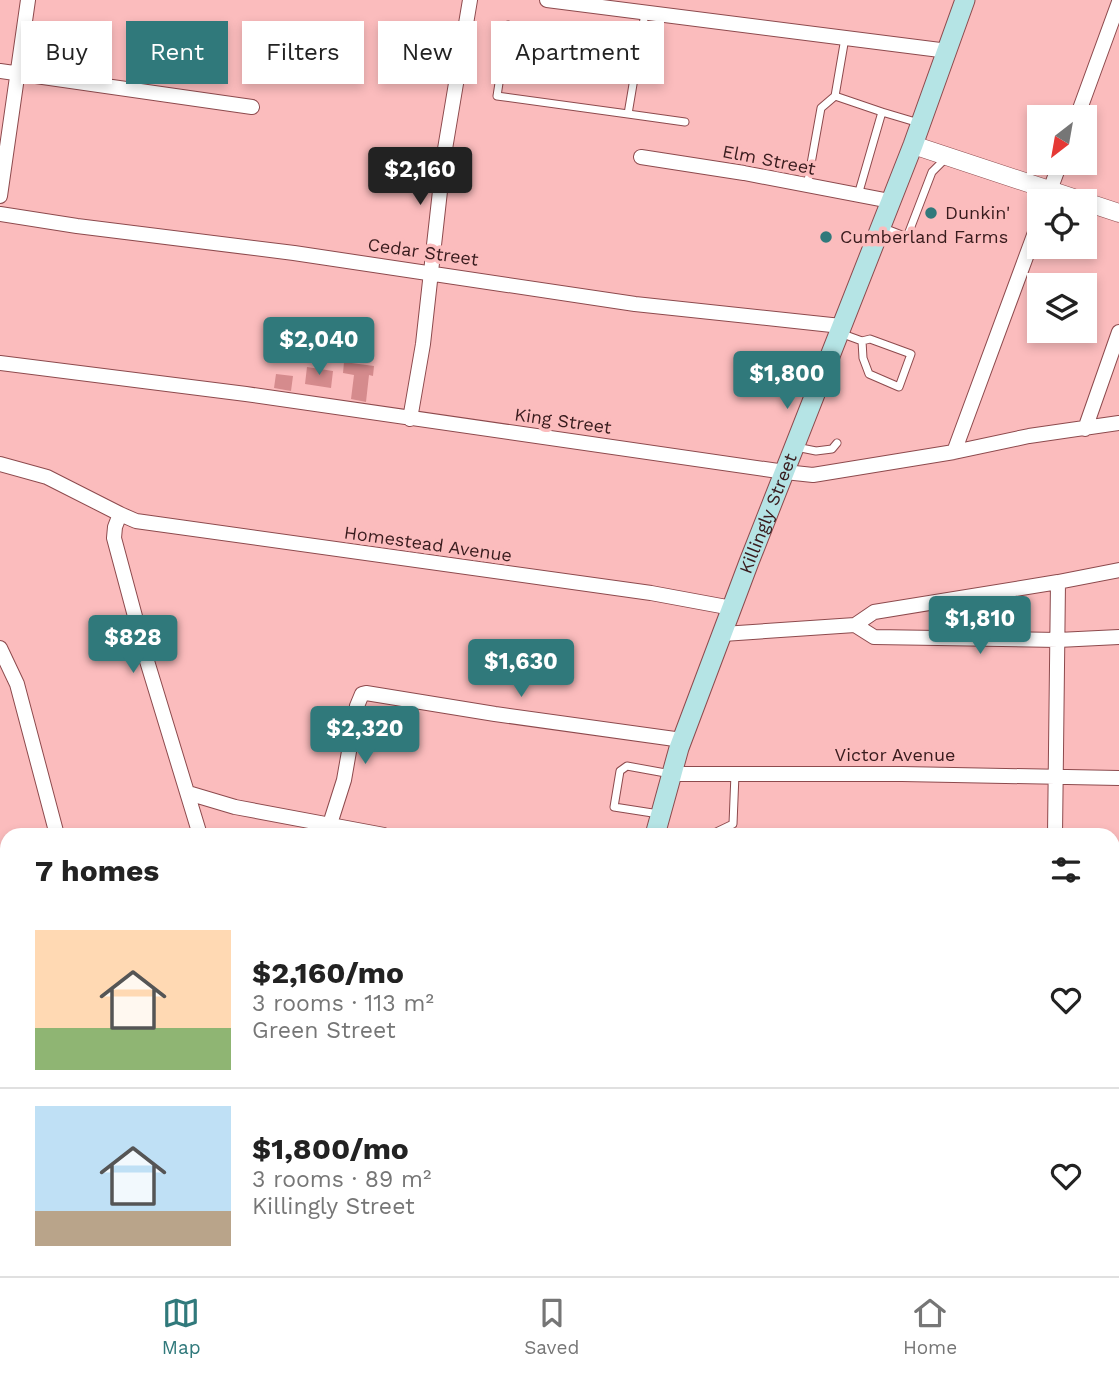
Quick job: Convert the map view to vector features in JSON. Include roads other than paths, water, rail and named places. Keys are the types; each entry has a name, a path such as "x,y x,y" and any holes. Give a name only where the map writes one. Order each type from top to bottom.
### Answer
{"main road":[{"name":"Killingly Street","path":"657,828 682,740 914,145 965,0"}],"street":[{"path":"0,196 28,0"},
{"path":"410,419 423,344 444,155 470,0"},
{"path":"547,0 594,3 948,51"},
{"path":"1081,105 1119,2"},
{"path":"0,71 252,107"},
{"path":"914,145 1033,189"},
{"name":"Elm Street","path":"640,157 744,173 890,201"},
{"path":"1097,207 1119,213"},
{"name":"Cedar Street","path":"0,214 840,330"},
{"path":"954,452 1027,254"},
{"path":"1085,429 1119,332"},
{"name":"King Street","path":"0,363 246,394 813,475 954,452 1029,436 1119,423"},
{"name":"Homestead Avenue","path":"0,464 47,477 136,520 591,584 732,608"},
{"path":"120,514 114,538 147,661 198,828"},
{"path":"723,634 855,625 874,612 1119,570"},
{"path":"1055,828 1058,582"},
{"path":"855,625 874,637 1119,637"},
{"path":"0,648 18,684 55,828"},
{"path":"330,824 344,780 357,706 362,694 682,740"},
{"name":"Victor Avenue","path":"671,775 1119,778"},
{"path":"188,793 235,807 350,828"}],"lane":[{"path":"628,114 646,12"},
{"path":"807,187 821,108 835,96 845,38"},
{"path":"499,84 497,96 685,122"},
{"path":"835,96 921,124"},
{"path":"858,195 882,112"},
{"path":"881,227 907,237 932,172 948,156"},
{"path":"840,330 862,341 870,339 911,354 899,387 869,374 863,358 862,341"},
{"path":"795,447 816,451 832,449 837,443"},
{"path":"660,815 614,807 620,771 626,766 671,775"},
{"path":"725,828 733,824 735,774"}],"place":[{"name":"Dunkin'","path":"931,213"},
{"name":"Cumberland Farms","path":"826,237"}]}
